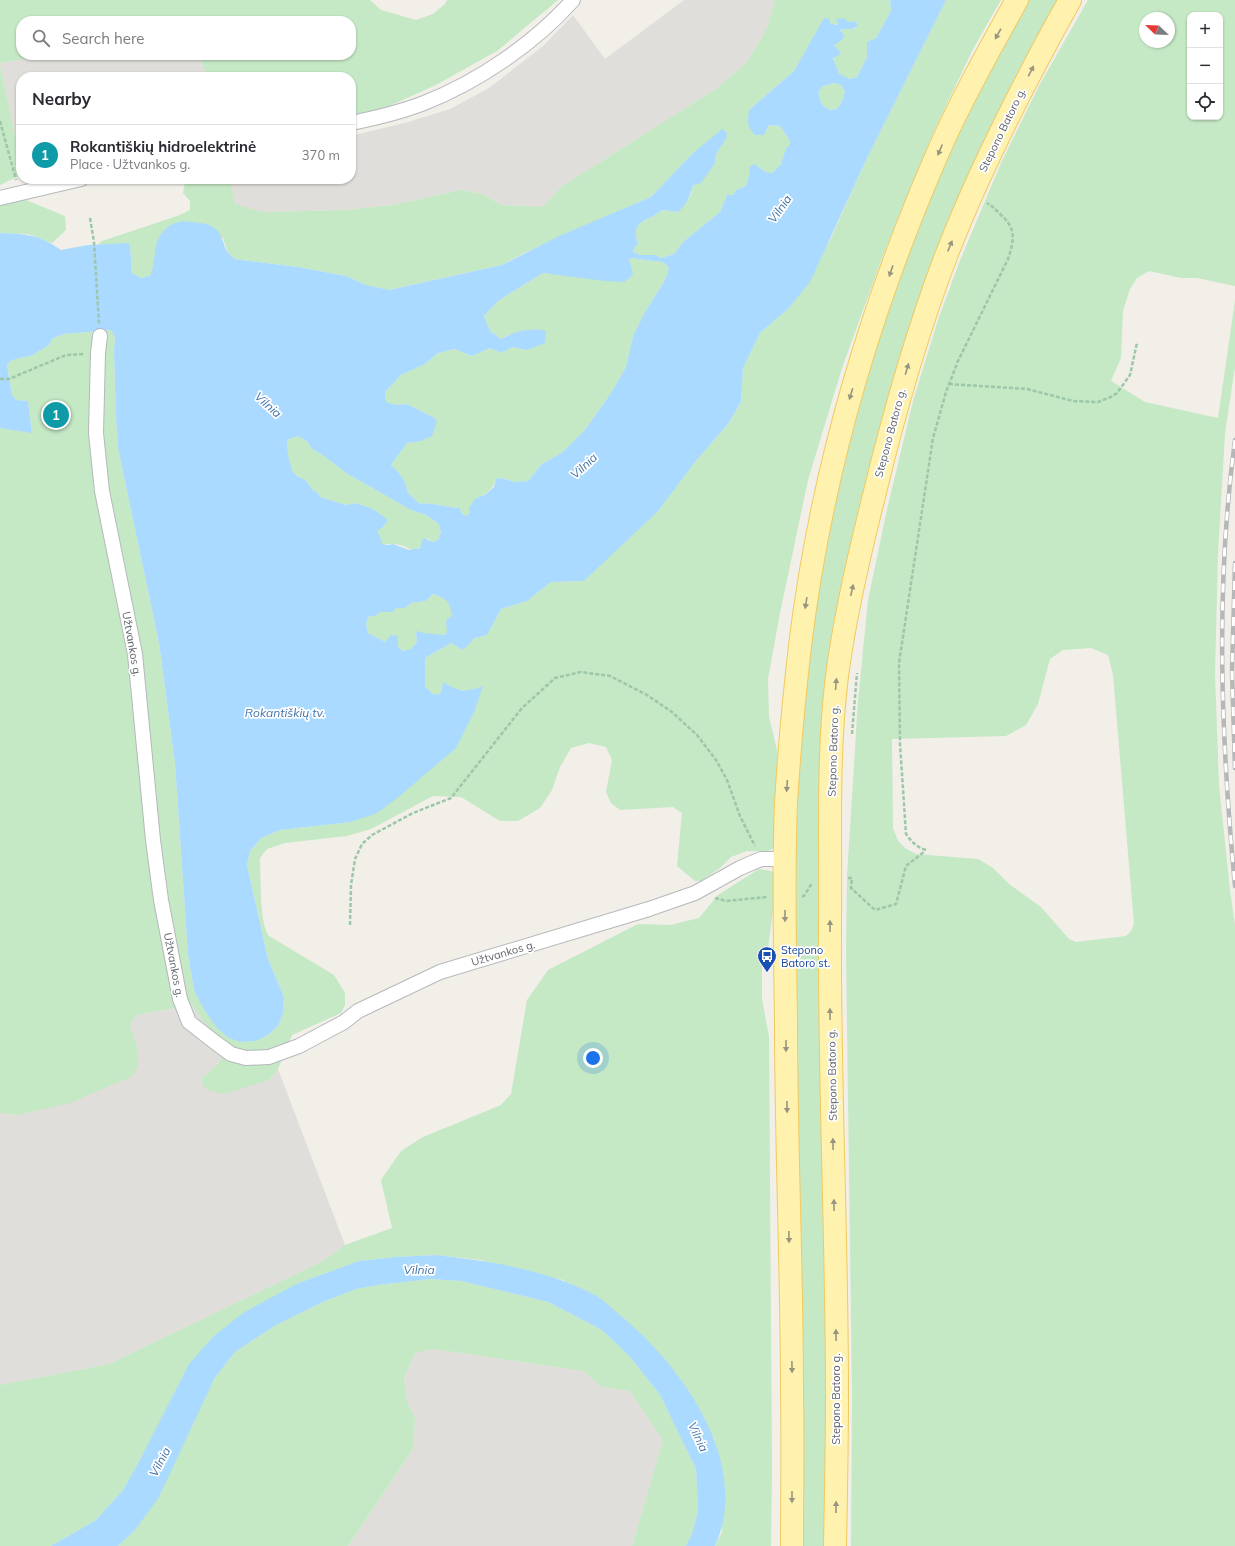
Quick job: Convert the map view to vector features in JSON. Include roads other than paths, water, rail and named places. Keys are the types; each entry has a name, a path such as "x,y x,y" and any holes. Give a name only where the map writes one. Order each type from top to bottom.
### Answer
{"main road":[{"path":"792,1546 792,1394 786,1068 785,859 786,804 800,644 814,551 832,467 848,406 873,325 903,236 944,138 1017,0"},
{"name":"Stepono Batoro g.","path":"835,1546 837,1393 830,979 831,765 837,679 844,628 856,568 894,414 918,336 948,251 1000,132 1070,0"}],"street":[{"path":"356,122 392,114 455,90 512,54 562,12 573,0"},
{"path":"0,198 61,184"},
{"name":"Užtvankos g.","path":"100,336 98,353 96,433 102,491 135,654 153,840 161,900 180,999 189,1022 231,1054 246,1058 269,1056 299,1046 344,1022 358,1011 440,972 649,909 695,893 740,868 761,859 785,859"}],"water":[{"name":"Rokantiškių tv.","path":"890,0 946,0 867,158 810,282 788,309 760,333 743,368 741,402 728,424 695,462 658,511 584,581 551,582 527,601 501,609 487,635 475,638 463,650 451,643 425,658 425,686 434,695 441,693 443,682 458,690 471,690 483,686 474,712 456,748 396,799 377,813 351,822 280,830 261,838 250,851 247,865 268,959 284,997 283,1013 278,1026 268,1035 256,1041 240,1042 229,1038 217,1028 205,1011 194,990 188,954 175,763 159,643 118,448 114,352 115,337 111,330 64,334 53,338 49,345 31,356 10,361 7,365 12,395 16,400 28,401 32,433 0,428 0,233 32,236 46,241 61,250 88,245 128,243 130,246 132,273 141,278 150,276 158,240 169,226 174,223 186,221 203,223 216,229 226,250 234,259 298,267 346,276 366,285 389,290 502,265 557,237 651,197 692,154 722,129 727,133 725,141 716,154 715,163 701,183 693,185 686,203 678,212 662,210 638,225 636,235 638,243 633,252 640,255 655,255 661,258 674,254 683,242 720,212 727,195 733,195 736,190 746,186 750,166 755,164 765,172 772,173 781,164 790,141 780,126 769,125 764,135 755,135 749,126 749,110 794,71 824,18 830,19 830,23 837,25 839,24 836,21 837,19 844,18 848,22 856,21 858,25 852,29 840,30 844,35 843,39 834,45 841,54 833,58 839,74 850,79 857,77 867,57 867,42 876,38 891,11","holes":["835,83 841,85 845,92 838,108 832,110 823,105 819,98 819,91 823,86","629,258 663,262 669,268 666,278 644,314 633,336 626,367 611,393 584,431 563,452 542,464 528,481 515,482 501,478 496,479 494,487 486,494 475,499 469,508 470,513 466,516 462,514 460,508 420,504 408,493 405,482 391,465 407,443 421,441 432,436 437,421 433,417 407,404 397,405 386,402 385,392 401,375 425,364 438,353 455,349 472,356 490,348 501,353 512,347 527,350 545,343 546,331 534,329 523,330 501,339 490,331 484,316 498,301 543,273 624,282 633,275","298,436 308,442 311,448 346,473 411,510 426,515 438,523 441,532 438,540 433,542 423,538 420,548 409,550 393,544 382,544 377,531 383,527 388,520 373,509 356,503 346,505 320,497 305,480 294,473 291,467 287,440","433,594 442,597 449,604 452,615 446,621 447,631 445,635 417,631 417,642 411,649 403,651 398,647 398,636 391,635 385,642 368,633 366,624 369,616 375,616 380,612 393,612 396,608 405,608 411,603 426,601"]},
{"name":"Vilnia","path":"436,1255 515,1267 573,1285 600,1298 645,1338 667,1362 688,1390 705,1420 718,1451 725,1483 724,1515 715,1546 686,1546 692,1534 698,1510 696,1469 660,1395 631,1358 602,1330 548,1302 461,1281 430,1279 356,1289 323,1302 276,1325 235,1352 214,1379 159,1497 135,1530 118,1546 51,1546 96,1520 123,1490 189,1364 214,1336 243,1313 296,1284 359,1261"}],"railway":[{"path":"1235,440 1225,551 1222,663 1226,775 1235,886"},
{"path":"1235,563 1232,672 1235,768"}],"place":[{"name":"Rokantiškių hidroelektrinė","path":"56,415"},
{"name":"Stepono Batoro st.","path":"767,973"}]}
